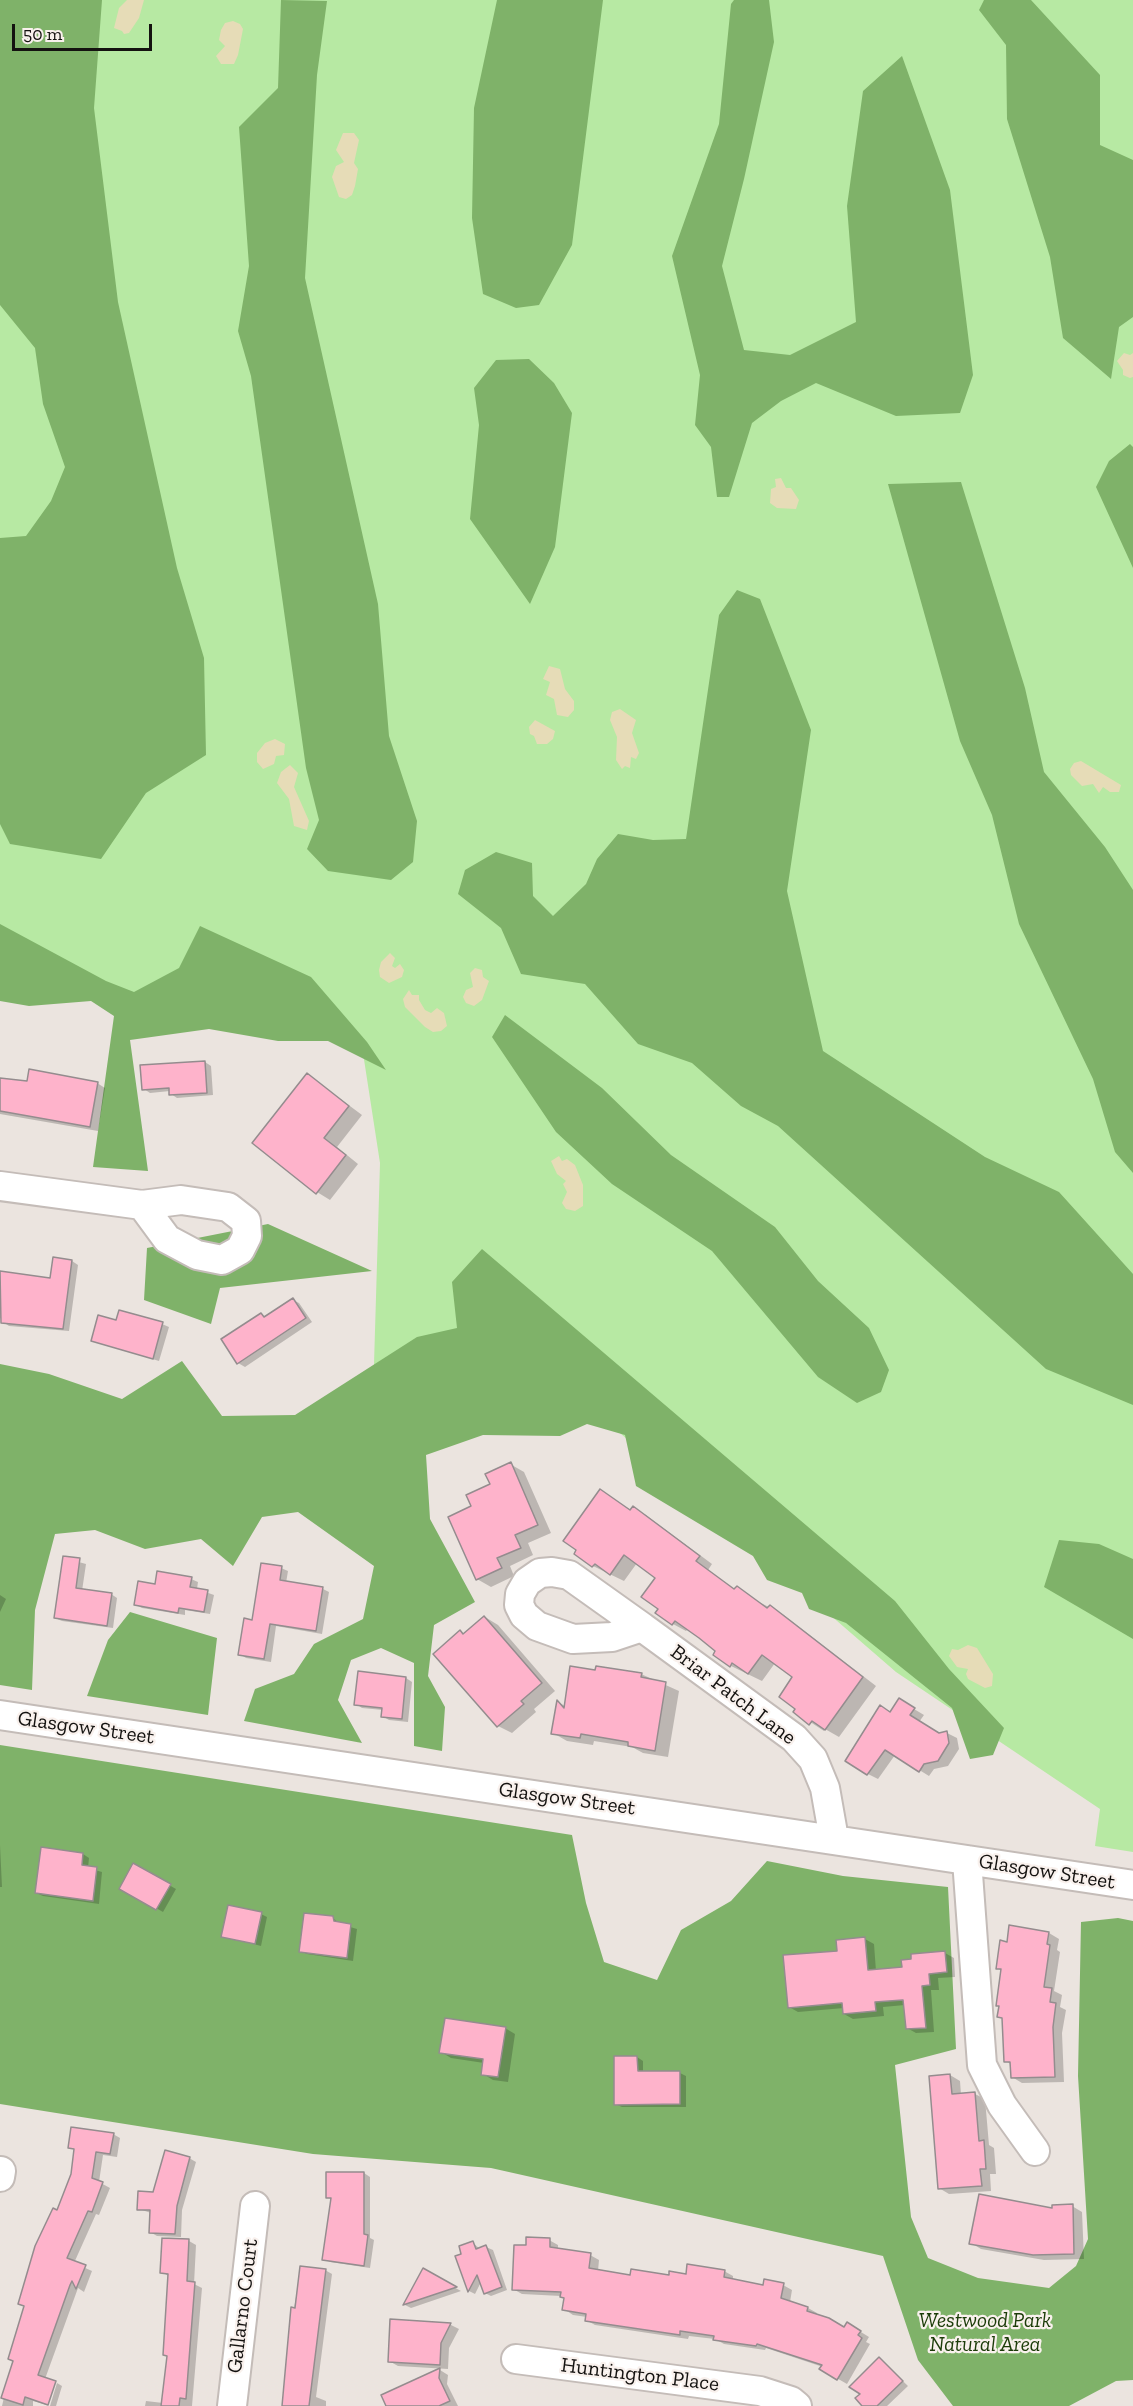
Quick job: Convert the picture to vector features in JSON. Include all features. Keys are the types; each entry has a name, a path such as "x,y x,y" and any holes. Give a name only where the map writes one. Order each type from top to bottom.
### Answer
{"street":[{"path":"0,1185 142,1205"},
{"name":"Briar Patch Lane","path":"642,1627 794,1738 813,1759 825,1788 834,1839"},
{"name":"Glasgow Street","path":"0,1715 1133,1885"},
{"path":"967,1860 982,2065 1002,2105 1035,2151"},
{"name":"Gallarno Court","path":"232,2406 255,2206"},
{"name":"Huntington Place","path":"516,2359 760,2391 791,2401 797,2406"}],"green space":[{"path":"0,0 1133,0 1133,1852 1095,1846 1100,1809 896,1672 598,1414 372,1431 380,1163 361,1040 0,984"},
{"path":"0,0 102,0 94,108 118,302 177,568 204,658 206,755 146,793 101,859 10,844 0,824 0,538 26,536 51,501 65,467 43,404 35,348 0,305"},
{"path":"281,0 327,1 317,75 305,278 378,604 389,736 417,821 413,862 391,880 328,871 307,849 319,820 306,768 251,376 238,331 249,266 239,127 278,88"},
{"path":"497,0 603,0 572,245 539,305 516,308 483,294 472,218 474,108"},
{"path":"734,0 769,0 774,42 722,266 744,350 790,355 856,322 847,206 863,91 902,56 950,190 973,375 960,413 896,416 816,383 781,401 752,423 729,497 717,497 711,447 695,425 700,375 672,256 719,124 731,4"},
{"path":"984,0 1031,0 1100,75 1100,145 1133,160 1133,317 1119,327 1111,379 1063,338 1050,257 1007,119 1006,45 979,10"},
{"path":"529,359 554,383 572,413 555,547 530,604 470,519 479,425 474,388 496,360"},
{"path":"1130,444 1133,447 1133,568 1096,487 1109,461"},
{"path":"961,482 1025,688 1044,772 1105,847 1133,890 1133,1173 1115,1152 1093,1079 1019,924 992,815 960,741 888,484"},
{"path":"737,590 760,599 811,730 787,891 823,1051 985,1157 1059,1192 1133,1274 1133,1405 1046,1369 778,1126 741,1106 692,1063 638,1044 585,984 521,974 501,928 458,894 465,870 496,852 532,863 533,896 553,916 586,884 597,859 618,834 653,840 686,839 719,615"},
{"path":"0,924 106,981 134,992 179,968 200,926 311,977 367,1042 386,1070 328,1041 278,1041 209,1029 130,1040 148,1171 93,1167 114,1016 91,1001 29,1006 0,1001"},
{"path":"505,1015 602,1088 671,1155 775,1227 818,1281 869,1328 889,1370 881,1392 857,1403 818,1377 712,1251 612,1184 556,1132 492,1037"},
{"path":"268,1224 372,1271 220,1288 211,1324 144,1300 147,1248"},
{"path":"482,1249 895,1601 949,1669 1004,1728 993,1755 970,1759 952,1708 846,1623 809,1609 802,1593 767,1580 753,1556 636,1486 625,1435 587,1424 560,1436 483,1435 426,1455 430,1519 475,1602 434,1625 428,1676 445,1707 442,1751 414,1746 414,1663 381,1648 351,1660 338,1700 362,1743 244,1721 255,1689 294,1674 314,1644 363,1619 374,1566 298,1512 262,1517 233,1566 201,1539 145,1549 95,1530 55,1534 35,1610 32,1690 0,1685 0,1364 49,1374 122,1399 182,1361 222,1416 295,1415 417,1337 457,1328 452,1282"},
{"path":"1059,1540 1099,1544 1133,1559 1133,1639 1044,1587"},
{"path":"130,1612 217,1638 208,1715 87,1696 108,1640"},
{"name":"Westwood Park Natural Area","path":"0,1745 572,1835 586,1903 604,1962 657,1980 681,1930 731,1901 767,1861 843,1876 948,1887 956,2049 895,2065 911,2217 928,2258 978,2278 1049,2288 1076,2266 1088,2239 1078,2076 1081,1922 1118,1918 1133,1921 1133,2380 1116,2381 1069,2406 953,2406 918,2360 883,2256 491,2168 313,2154 0,2104"}],"sand":[{"path":"127,0 144,0 139,18 129,33 124,34 114,28 119,8"},
{"path":"233,21 240,24 243,29 238,55 234,64 221,64 216,56 225,46 219,40 221,30 225,23"},
{"path":"343,133 354,133 359,140 354,163 358,169 355,186 352,195 346,199 339,197 332,177 336,166 344,162 336,150"},
{"path":"1124,353 1130,355 1133,353 1133,377 1130,378 1123,375 1123,370 1117,361"},
{"path":"781,478 786,488 791,488 799,500 796,509 777,508 770,503 771,489 776,487 775,479"},
{"path":"549,666 560,669 565,689 574,701 574,710 568,717 557,715 554,699 546,695 550,682 543,679"},
{"path":"620,709 636,720 632,733 639,753 636,759 631,757 630,768 625,766 622,769 616,760 617,737 610,720 612,712"},
{"path":"535,720 555,731 553,739 547,744 537,744 534,736 530,734 529,727"},
{"path":"275,739 285,744 284,755 276,756 274,764 263,769 257,762 257,753 265,743"},
{"path":"1081,761 1121,785 1119,792 1110,792 1103,787 1099,793 1093,784 1082,786 1071,775 1070,769 1074,763"},
{"path":"290,765 298,773 294,787 309,821 307,830 294,826 289,799 277,783 281,772"},
{"path":"390,953 395,958 392,966 395,968 400,964 404,970 402,977 389,983 380,977 379,970 381,962"},
{"path":"475,968 482,970 483,977 489,981 482,1000 474,1006 466,1003 463,997 466,990 473,987 470,973"},
{"path":"409,990 412,995 419,995 419,1000 425,1010 431,1013 437,1008 444,1013 447,1026 441,1031 433,1032 425,1027 405,1007 403,999"},
{"path":"559,1156 562,1161 567,1159 575,1165 583,1185 583,1206 575,1211 566,1209 562,1203 567,1192 563,1184 566,1181 557,1174 551,1161"},
{"path":"968,1645 977,1648 993,1674 992,1686 985,1688 968,1679 966,1674 968,1669 957,1667 949,1656 952,1649 958,1650"}],"building":[{"path":"205,1061 207,1093 169,1095 169,1088 142,1090 140,1065"},
{"path":"29,1069 98,1082 90,1127 0,1111 0,1078 27,1081"},
{"path":"307,1073 349,1106 324,1138 346,1155 316,1194 252,1143"},
{"path":"53,1257 72,1260 63,1329 1,1323 0,1271 50,1278"},
{"path":"293,1298 306,1318 237,1364 221,1339 261,1313 264,1317"},
{"path":"119,1310 163,1322 153,1359 91,1341 98,1315 116,1320"},
{"path":"511,1462 538,1525 515,1535 521,1548 497,1558 502,1568 476,1580 448,1517 471,1506 466,1495 490,1484 485,1474"},
{"path":"600,1489 630,1510 633,1506 700,1556 696,1561 734,1589 737,1586 767,1608 770,1605 863,1677 825,1730 812,1721 809,1725 793,1712 795,1709 779,1697 792,1677 762,1655 748,1674 732,1663 730,1667 713,1655 715,1651 699,1638 675,1621 672,1625 655,1613 658,1609 641,1597 655,1578 624,1555 610,1575 595,1564 592,1567 574,1554 576,1550 563,1541"},
{"path":"63,1556 80,1558 76,1588 112,1593 107,1626 54,1618"},
{"path":"261,1563 282,1566 280,1580 323,1587 316,1631 270,1624 264,1659 238,1655 244,1618 252,1620"},
{"path":"157,1571 192,1577 190,1587 208,1590 204,1612 179,1608 178,1613 134,1605 138,1581 155,1584"},
{"path":"484,1616 542,1683 521,1701 524,1704 497,1727 433,1654 460,1630 463,1634"},
{"path":"570,1666 595,1670 596,1666 642,1673 641,1677 666,1682 655,1751 628,1746 628,1742 581,1734 580,1738 551,1734 557,1700 564,1708"},
{"path":"358,1671 406,1677 402,1719 381,1717 382,1708 354,1705"},
{"path":"899,1698 915,1708 910,1715 939,1733 947,1731 949,1743 938,1761 924,1764 919,1772 885,1750 867,1775 845,1761 880,1705 890,1712"},
{"path":"41,1847 83,1853 82,1865 97,1867 93,1901 35,1893"},
{"path":"133,1863 171,1884 156,1910 119,1889"},
{"path":"228,1905 262,1912 255,1944 221,1937"},
{"path":"304,1913 333,1916 334,1921 351,1924 347,1958 299,1952"},
{"path":"1009,1925 1049,1932 1047,1944 1050,1945 1044,1987 1052,1988 1050,2002 1056,2003 1053,2027 1055,2077 1011,2078 1010,2062 1004,2062 1002,2018 997,2017 999,2006 996,2006 1001,1969 996,1969 1000,1940 1007,1942"},
{"path":"865,1937 868,1970 902,1967 901,1960 911,1959 911,1954 945,1951 947,1972 929,1974 930,1985 922,1986 926,2028 906,2029 903,2000 875,2002 876,2011 843,2014 842,2003 788,2008 783,1955 837,1951 836,1940"},
{"path":"445,2018 506,2027 498,2077 481,2075 483,2059 439,2053"},
{"path":"614,2056 637,2056 638,2071 680,2071 680,2104 614,2105"},
{"path":"950,2074 952,2094 975,2092 979,2141 984,2140 986,2169 980,2169 982,2186 938,2189 929,2076"},
{"path":"71,2127 114,2133 110,2154 96,2152 92,2178 103,2182 92,2212 88,2211 67,2258 86,2265 76,2289 72,2281 70,2285 38,2375 56,2381 48,2405 25,2397 23,2405 1,2398 13,2361 8,2359 24,2306 18,2304 35,2246 53,2208 57,2210 71,2174 74,2149 68,2148"},
{"path":"165,2150 190,2157 177,2206 175,2234 149,2233 150,2210 137,2210 138,2191 153,2192"},
{"path":"326,2172 364,2172 364,2234 368,2235 364,2266 322,2260 331,2198 326,2198"},
{"path":"979,2194 1052,2208 1052,2205 1073,2204 1074,2254 1033,2255 969,2244"},
{"path":"526,2237 550,2238 550,2247 591,2253 589,2268 630,2275 631,2269 669,2275 669,2271 686,2274 687,2264 725,2270 724,2277 763,2285 764,2279 784,2283 781,2298 808,2307 807,2311 829,2318 844,2327 847,2322 861,2331 858,2335 862,2338 837,2380 819,2369 822,2365 757,2344 756,2346 713,2340 714,2336 680,2331 680,2335 585,2321 586,2314 562,2310 564,2298 560,2297 561,2292 512,2290 514,2245 526,2245"},
{"path":"162,2238 189,2239 187,2281 195,2282 186,2399 180,2398 179,2406 161,2406 167,2356 163,2355 168,2274 160,2273"},
{"path":"473,2241 476,2249 486,2245 502,2287 484,2294 477,2275 468,2292 455,2256 461,2254 459,2246"},
{"path":"300,2266 326,2269 309,2406 282,2406 291,2307 295,2308"},
{"path":"423,2268 457,2287 403,2305"},
{"path":"390,2319 451,2323 441,2343 440,2365 388,2362"},
{"path":"879,2357 903,2381 877,2406 862,2406 855,2398 860,2394 849,2387"},
{"path":"440,2368 439,2378 450,2401 439,2406 386,2406 381,2395"}]}
